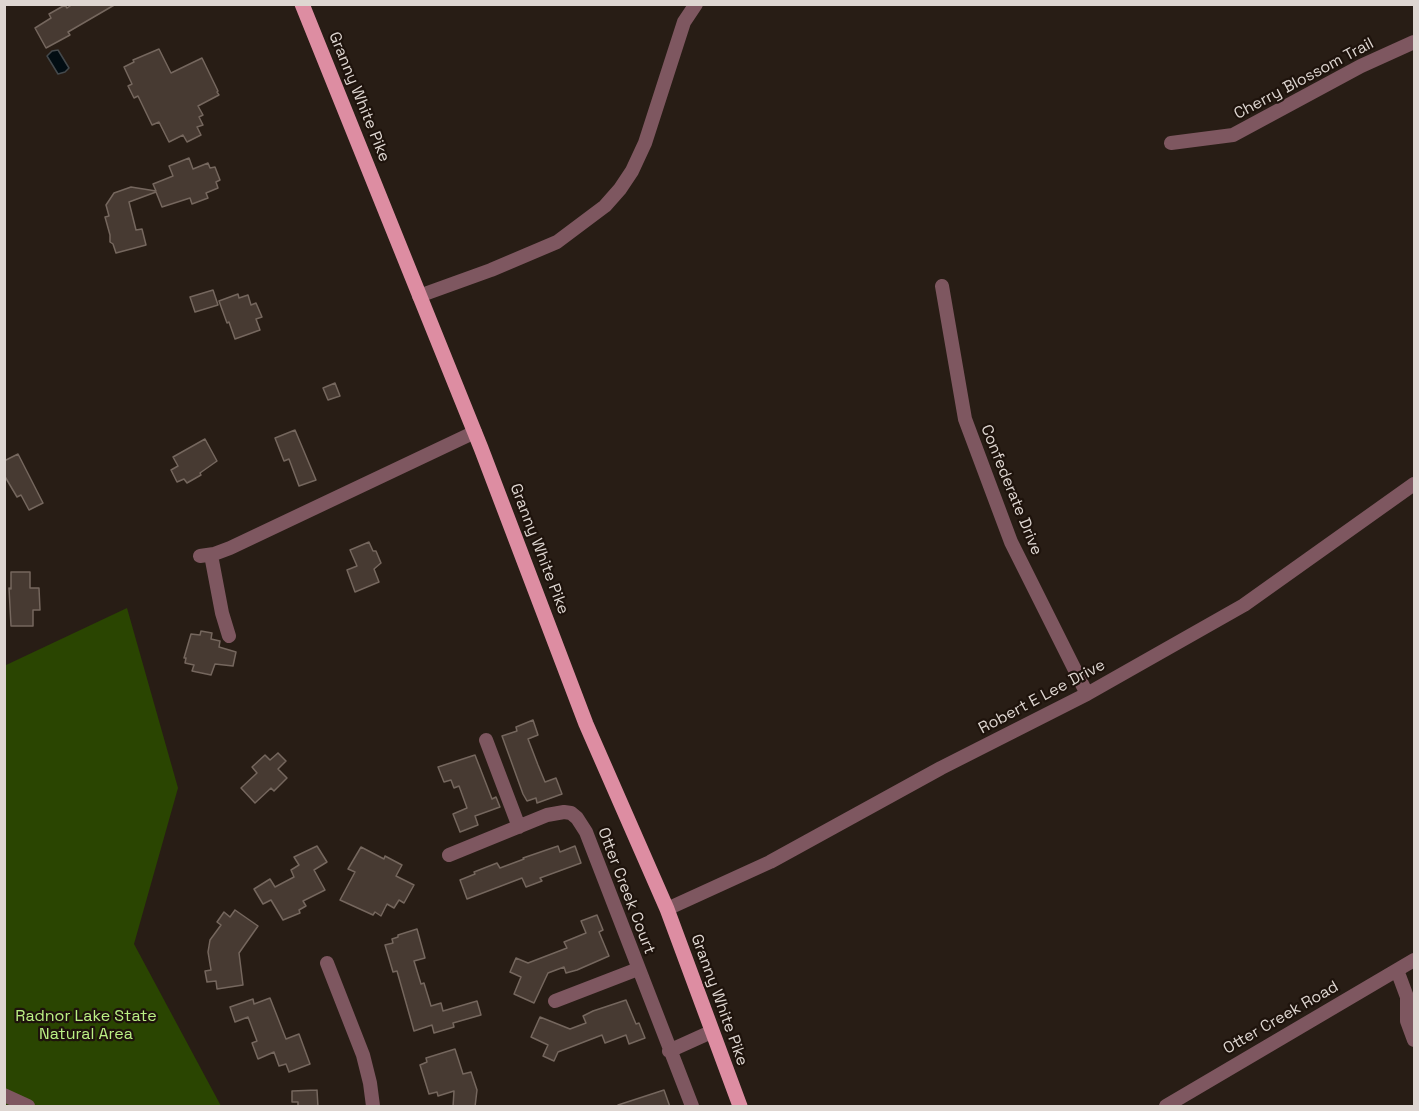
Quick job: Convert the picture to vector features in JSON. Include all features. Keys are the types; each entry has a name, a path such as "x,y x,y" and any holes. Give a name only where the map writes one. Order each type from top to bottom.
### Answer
{"main road":[{"name":"Granny White Pike","path":"302,4 475,432 586,724 667,909 740,1107"}],"street":[{"path":"419,296 491,270 557,242 605,206 632,171 645,143 684,22 696,4"},
{"name":"Cherry Blossom Trail","path":"1171,143 1233,135 1360,66 1414,42"},
{"name":"Confederate Drive","path":"942,286 965,419 1011,542 1087,694"},
{"path":"229,636 205,555 230,548 475,432"},
{"name":"Robert E Lee Drive","path":"667,909 753,871 940,768 1087,694 1244,605 1414,484"},
{"path":"486,740 519,826"},
{"name":"Otter Creek Court","path":"449,855 556,813 571,813 577,818 586,832 692,1107"},
{"name":"Otter Creek Road","path":"1166,1107 1414,960"},
{"path":"327,963 363,1055 373,1107"},
{"path":"555,1001 638,969"},
{"path":"1397,970 1411,999 1407,1021 1414,1040"},
{"path":"669,1051 711,1032"},
{"path":"4,1095 28,1107"}],"green space":[{"name":"Radnor Lake State Natural Area","path":"127,608 178,788 134,944 221,1106 5,1106 4,666"}],"shaded area":[{"path":"58,50 69,68 58,74 47,56 52,51"}],"building":[{"path":"73,4 116,4 68,32 70,35 46,48 35,28 51,18 49,14 65,5 67,8"},
{"path":"159,49 171,73 202,58 218,91 219,95 198,106 203,115 199,117 203,125 197,127 201,135 187,142 183,135 169,142 159,122 152,125 138,96 134,98 128,86 132,84 124,67 134,62 133,60"},
{"path":"189,158 193,169 208,163 210,168 215,167 220,180 216,182 218,188 206,193 208,198 192,204 190,198 162,207 156,192 129,202 136,230 142,229 146,245 116,253 110,242 105,217 109,216 106,205 114,193 131,187 156,191 153,184 173,176 169,166"},
{"path":"213,290 218,305 195,312 190,297"},
{"path":"238,294 239,298 248,295 251,305 256,303 262,317 256,319 260,330 235,339 219,301"},
{"path":"335,383 340,396 328,400 323,388"},
{"path":"295,430 316,480 299,486 289,459 284,461 275,438"},
{"path":"205,439 217,461 200,473 201,475 187,483 184,479 177,482 171,470 178,466 173,457"},
{"path":"18,454 43,503 29,510 21,495 17,497 4,475 4,461"},
{"path":"369,542 381,563 374,569 379,582 355,592 347,570 357,566 350,550"},
{"path":"11,572 30,572 30,588 39,588 40,610 33,610 33,626 11,626 9,588 11,589"},
{"path":"201,631 212,633 211,639 220,641 219,647 236,652 233,666 215,664 211,675 192,671 194,665 185,663 186,658 184,658 191,634 200,635"},
{"path":"533,720 538,735 528,739 538,765 545,782 556,778 562,794 537,803 536,798 527,801 523,794 502,736 517,731 516,727"},
{"path":"278,753 286,761 278,769 287,778 274,791 271,788 255,803 241,788 257,773 252,767 265,755 270,760"},
{"path":"475,755 492,799 496,797 500,807 475,816 478,825 460,832 453,814 467,808 459,786 454,788 451,780 444,782 438,767"},
{"path":"317,846 327,862 314,870 325,890 303,901 306,906 299,910 300,913 283,920 271,900 263,904 254,889 270,879 275,887 294,877 291,870 299,865 294,857"},
{"path":"558,846 560,852 575,846 581,863 540,878 542,881 526,887 522,878 467,899 460,880 497,863 500,868"},
{"path":"361,847 402,865 396,876 414,885 404,903 399,900 394,908 387,904 381,916 375,912 373,915 340,900 355,872 348,869"},
{"path":"235,910 258,926 239,953 243,985 217,989 216,981 207,982 205,971 211,970 208,952 210,940 221,925 217,922 224,912 230,917"},
{"path":"597,915 603,930 599,932 609,956 577,970 566,973 564,967 548,973 534,1003 514,994 521,977 510,972 516,958 528,963 567,948 564,942 586,933 581,921"},
{"path":"417,929 425,958 414,961 431,1006 441,1003 443,1011 477,1001 481,1015 453,1023 454,1027 434,1033 432,1025 414,1031 397,971 393,972 385,945 393,943 392,939 398,935"},
{"path":"270,998 286,1039 299,1034 310,1064 289,1072 286,1064 279,1066 274,1052 258,1059 252,1043 257,1041 248,1017 235,1022 230,1007 253,999 254,1004"},
{"path":"626,1000 645,1038 629,1044 626,1035 605,1043 602,1035 558,1052 554,1061 543,1056 548,1045 531,1037 540,1017 570,1029 586,1023 583,1016"},
{"path":"455,1049 463,1074 471,1072 477,1090 475,1107 453,1107 454,1091 438,1096 437,1092 429,1094 420,1065 427,1062 426,1058"},
{"path":"317,1090 318,1107 298,1107 298,1102 292,1102 292,1091"},
{"path":"664,1090 670,1107 618,1107 618,1105"}]}
